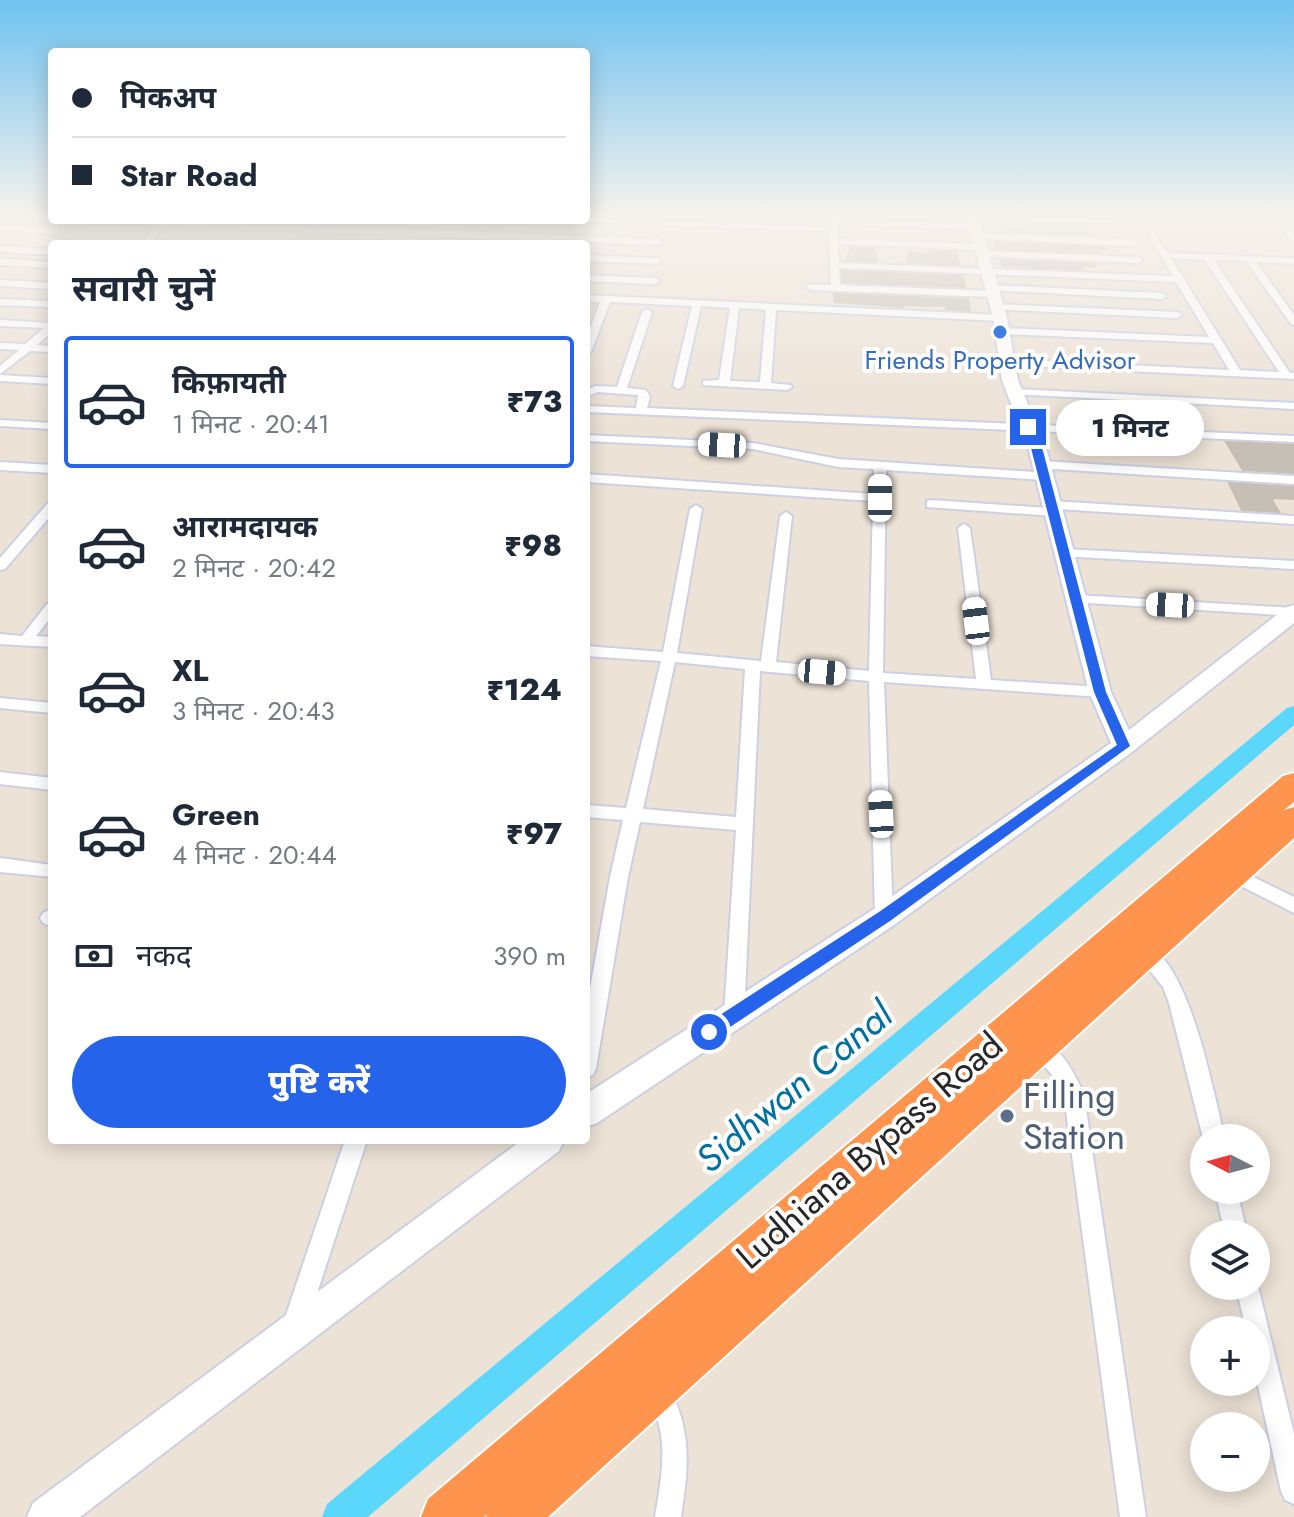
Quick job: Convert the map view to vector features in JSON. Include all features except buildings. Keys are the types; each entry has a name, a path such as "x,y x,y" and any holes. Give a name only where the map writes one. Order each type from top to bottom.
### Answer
{"highway":[{"name":"Ludhiana Bypass Road","path":"446,1517 1294,784"},
{"name":"Ludhiana Bypass Road","path":"511,1517 1294,819"}],"street":[{"path":"811,287 852,286"},
{"path":"590,298 771,307 885,286"},
{"path":"990,286 1015,392 1043,470 1100,692 1124,746"},
{"path":"1045,286 1215,340"},
{"path":"1061,286 1177,315"},
{"path":"1100,286 1162,296"},
{"path":"1182,286 1236,373"},
{"path":"1228,286 1291,376"},
{"path":"1268,286 1294,322"},
{"path":"590,341 606,299"},
{"path":"0,302 48,304"},
{"path":"678,386 697,304"},
{"path":"724,384 735,306"},
{"path":"765,386 771,307"},
{"path":"621,390 647,312"},
{"path":"0,323 48,326"},
{"path":"0,371 48,330"},
{"path":"0,346 48,349"},
{"path":"1007,362 1291,376"},
{"path":"0,378 48,381"},
{"path":"707,383 787,387"},
{"path":"590,392 596,389 644,393 641,411"},
{"path":"1015,392 1294,406"},
{"path":"590,409 1294,439"},
{"path":"0,423 48,426"},
{"path":"590,438 753,446 774,448 814,460 880,465 1294,480"},
{"path":"880,465 876,677 884,917"},
{"path":"0,466 48,469"},
{"path":"590,478 880,498"},
{"path":"931,504 1294,520"},
{"path":"590,1046 632,814 669,657 696,509"},
{"path":"0,566 48,511"},
{"path":"734,1015 743,824 760,666 786,516"},
{"path":"964,528 984,682"},
{"path":"1065,553 1294,565"},
{"path":"1077,599 1294,612"},
{"path":"25,641 48,612"},
{"path":"590,1109 884,917 1124,746 1294,612"},
{"path":"0,639 48,642"},
{"path":"590,651 876,677 1100,692"},
{"path":"0,703 48,708"},
{"path":"0,778 48,784"},
{"path":"590,811 743,824"},
{"path":"0,865 48,871"},
{"path":"1233,874 1294,906"},
{"path":"1144,952 1170,982 1179,1003 1210,1124"},
{"path":"1037,1046 1054,1060 1066,1076 1074,1095 1133,1517"},
{"path":"292,1333 355,1144"},
{"path":"47,1517 543,1144"},
{"path":"1251,1300 1294,1491"},
{"path":"655,1388 669,1410 675,1431 676,1455 668,1517"}],"waterway":[{"name":"Sidhwan Canal","path":"340,1517 1294,713"}],"place":[{"name":"Friends Property Advisor","path":"1000,332"},
{"name":"Filling Station","path":"1007,1116"}],"route":[{"path":"709,1032 884,917 1124,746 1100,692 1038,451 1028,427"}]}
